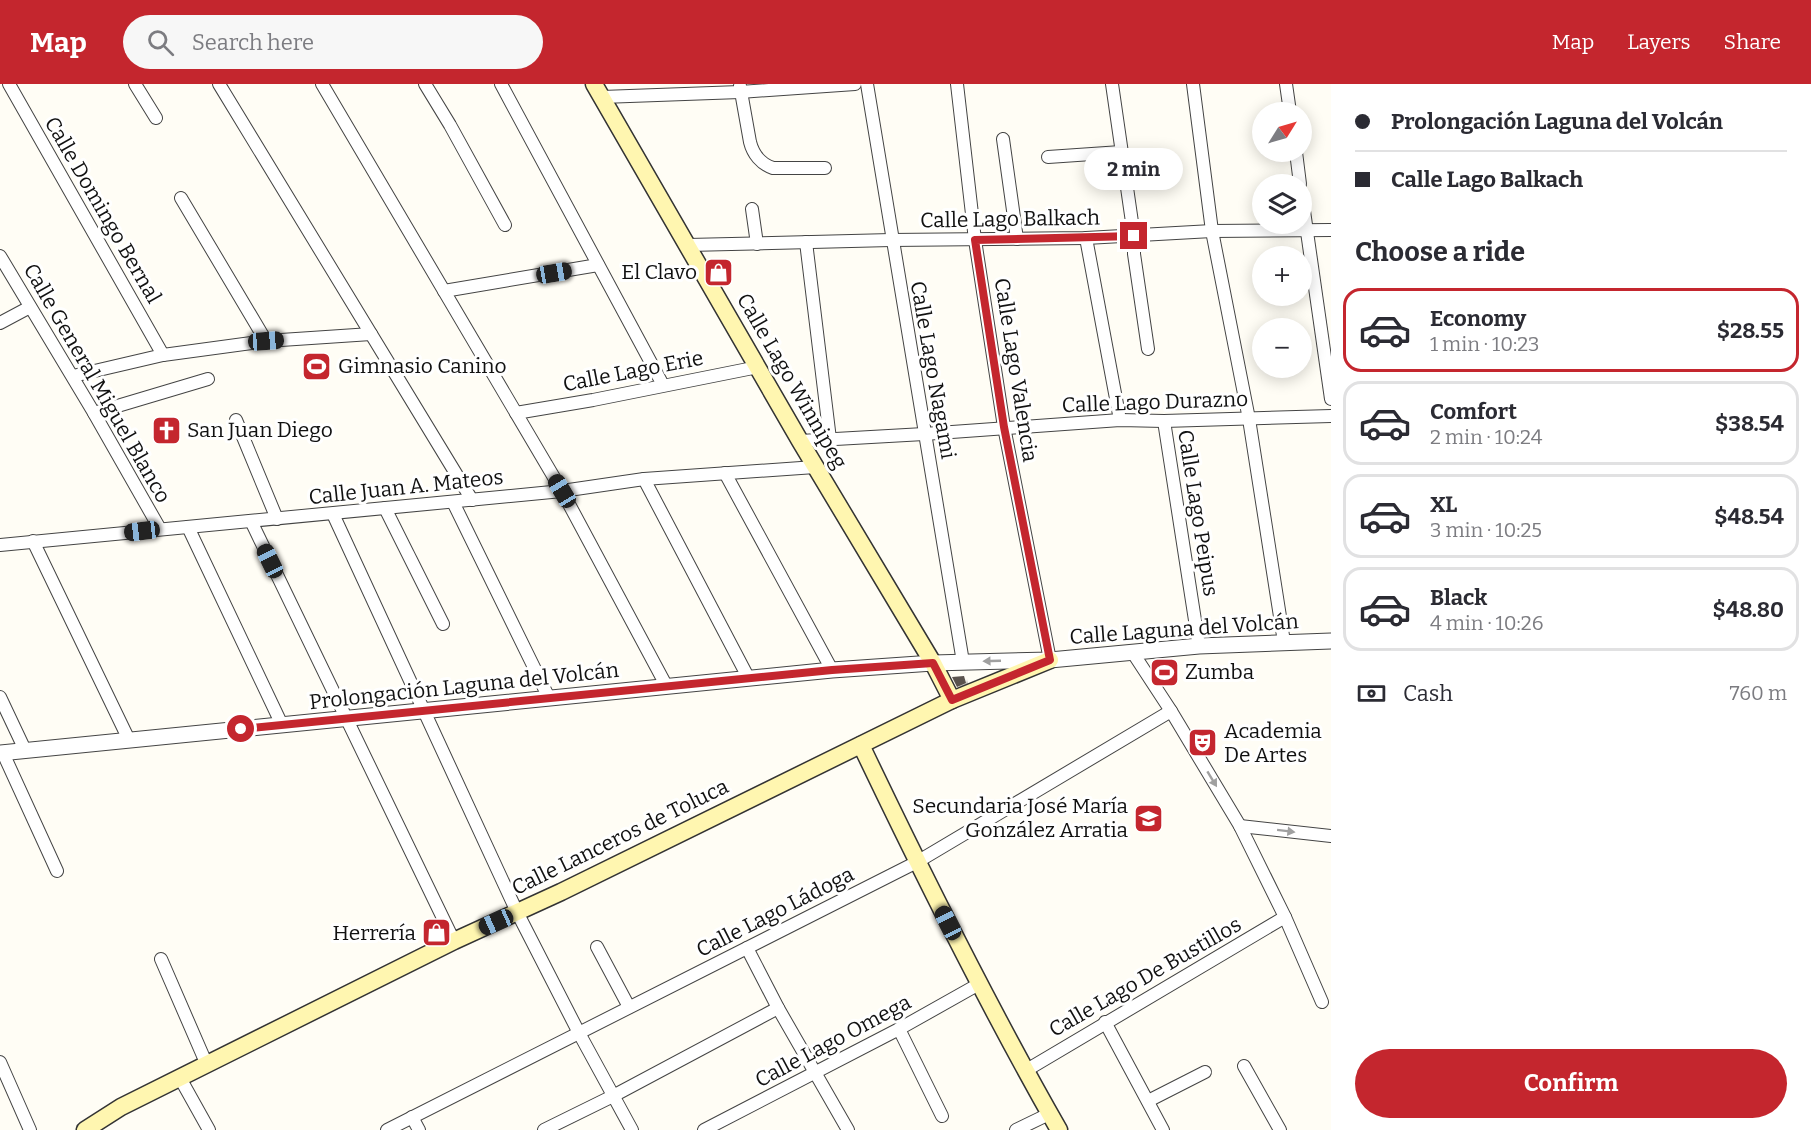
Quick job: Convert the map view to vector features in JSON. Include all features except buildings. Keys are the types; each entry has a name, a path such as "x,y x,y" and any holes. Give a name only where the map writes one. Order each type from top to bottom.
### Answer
{"main road":[{"name":"Calle Lago Winnipeg","path":"598,91 815,467 933,663 952,700"},
{"name":"Calle Lanceros de Toluca","path":"86,1130 121,1107 454,941 952,700 1050,660"},
{"path":"861,745 979,984 1059,1130"}],"street":[{"name":"Calle Domingo Bernal","path":"9,84 163,355"},
{"path":"135,84 156,118"},
{"path":"219,84 472,500"},
{"path":"322,84 562,491 667,687"},
{"path":"424,84 450,125 505,225"},
{"path":"501,84 663,384"},
{"path":"598,91 855,84"},
{"name":"Calle Lago Nagami","path":"867,84 891,240 963,662"},
{"name":"Calle Lago Valencia","path":"957,84 975,240 1004,427 1050,660"},
{"path":"1112,84 1148,349"},
{"path":"1193,84 1212,231 1249,419 1284,642"},
{"path":"1286,84 1289,102"},
{"path":"740,88 752,150 766,165 781,168 825,168"},
{"path":"1003,139 1017,239"},
{"path":"1048,157 1121,153"},
{"path":"181,198 266,341"},
{"path":"752,209 757,244"},
{"name":"Calle Lago Balkach","path":"1312,230 1331,230"},
{"name":"Calle Lago Balkach","path":"688,245 1086,238 1252,231"},
{"path":"1308,234 1331,399"},
{"path":"1086,238 1120,420"},
{"path":"806,242 830,440"},
{"name":"Calle General Miguel Blanco","path":"0,256 73,376 160,529"},
{"path":"444,291 598,265"},
{"path":"0,323 30,307"},
{"path":"73,376 163,355 266,341 371,334"},
{"name":"Calle Lago Erie","path":"516,413 758,367"},
{"path":"94,413 208,379"},
{"name":"Calle Lago Durazno","path":"800,441 1120,420 1164,421 1331,416"},
{"path":"236,420 277,519"},
{"name":"Calle Lago Peipus","path":"1164,421 1199,646"},
{"name":"Calle Juan A. Mateos","path":"0,545 562,491 644,479 815,467"},
{"path":"725,473 832,670"},
{"path":"644,479 749,679"},
{"path":"453,502 549,698"},
{"path":"385,508 443,624"},
{"path":"333,513 517,912 632,1130"},
{"path":"251,521 454,941"},
{"path":"188,527 282,724"},
{"path":"33,541 129,740"},
{"name":"Calle Laguna del Volcán","path":"933,663 1050,660 1199,646 1331,641"},
{"path":"1133,653 1171,711 1240,826 1285,917 1322,1002"},
{"name":"Prolongación Laguna del Volcán","path":"2,753 832,670 933,663"},
{"path":"0,697 25,750"},
{"name":"Calle Lago Ládoga","path":"387,1130 917,862 1171,711"},
{"path":"2,753 57,871"},
{"path":"1240,826 1331,836"},
{"name":"Calle Lago De Bustillos","path":"1025,1071 1285,917"},
{"path":"597,947 629,1007"},
{"path":"747,948 778,1008 848,1130"},
{"path":"161,959 207,1065"},
{"name":"Calle Lago Omega","path":"704,1130 899,1029 979,984"},
{"path":"544,1130 778,1008"},
{"path":"1105,1023 1163,1130"},
{"path":"899,1029 942,1116"},
{"path":"0,1062 30,1130"},
{"path":"1244,1066 1280,1130"},
{"path":"1148,1101 1205,1072"},
{"path":"180,1078 209,1130"},
{"path":"1016,1130 1049,1114"},
{"path":"412,1117 419,1130"}],"place":[{"name":"El Clavo","path":"718,272"},
{"name":"Gimnasio Canino","path":"317,366"},
{"name":"San Juan Diego","path":"166,430"},
{"name":"Zumba","path":"1164,672"},
{"name":"Academia De Artes","path":"1203,743"},
{"name":"Secundaria José María González Arratia","path":"1149,818"},
{"name":"Herrería","path":"437,933"}],"route":[{"path":"241,729 832,670 933,663 952,700 1050,660 1004,427 975,240 1134,236"}]}
